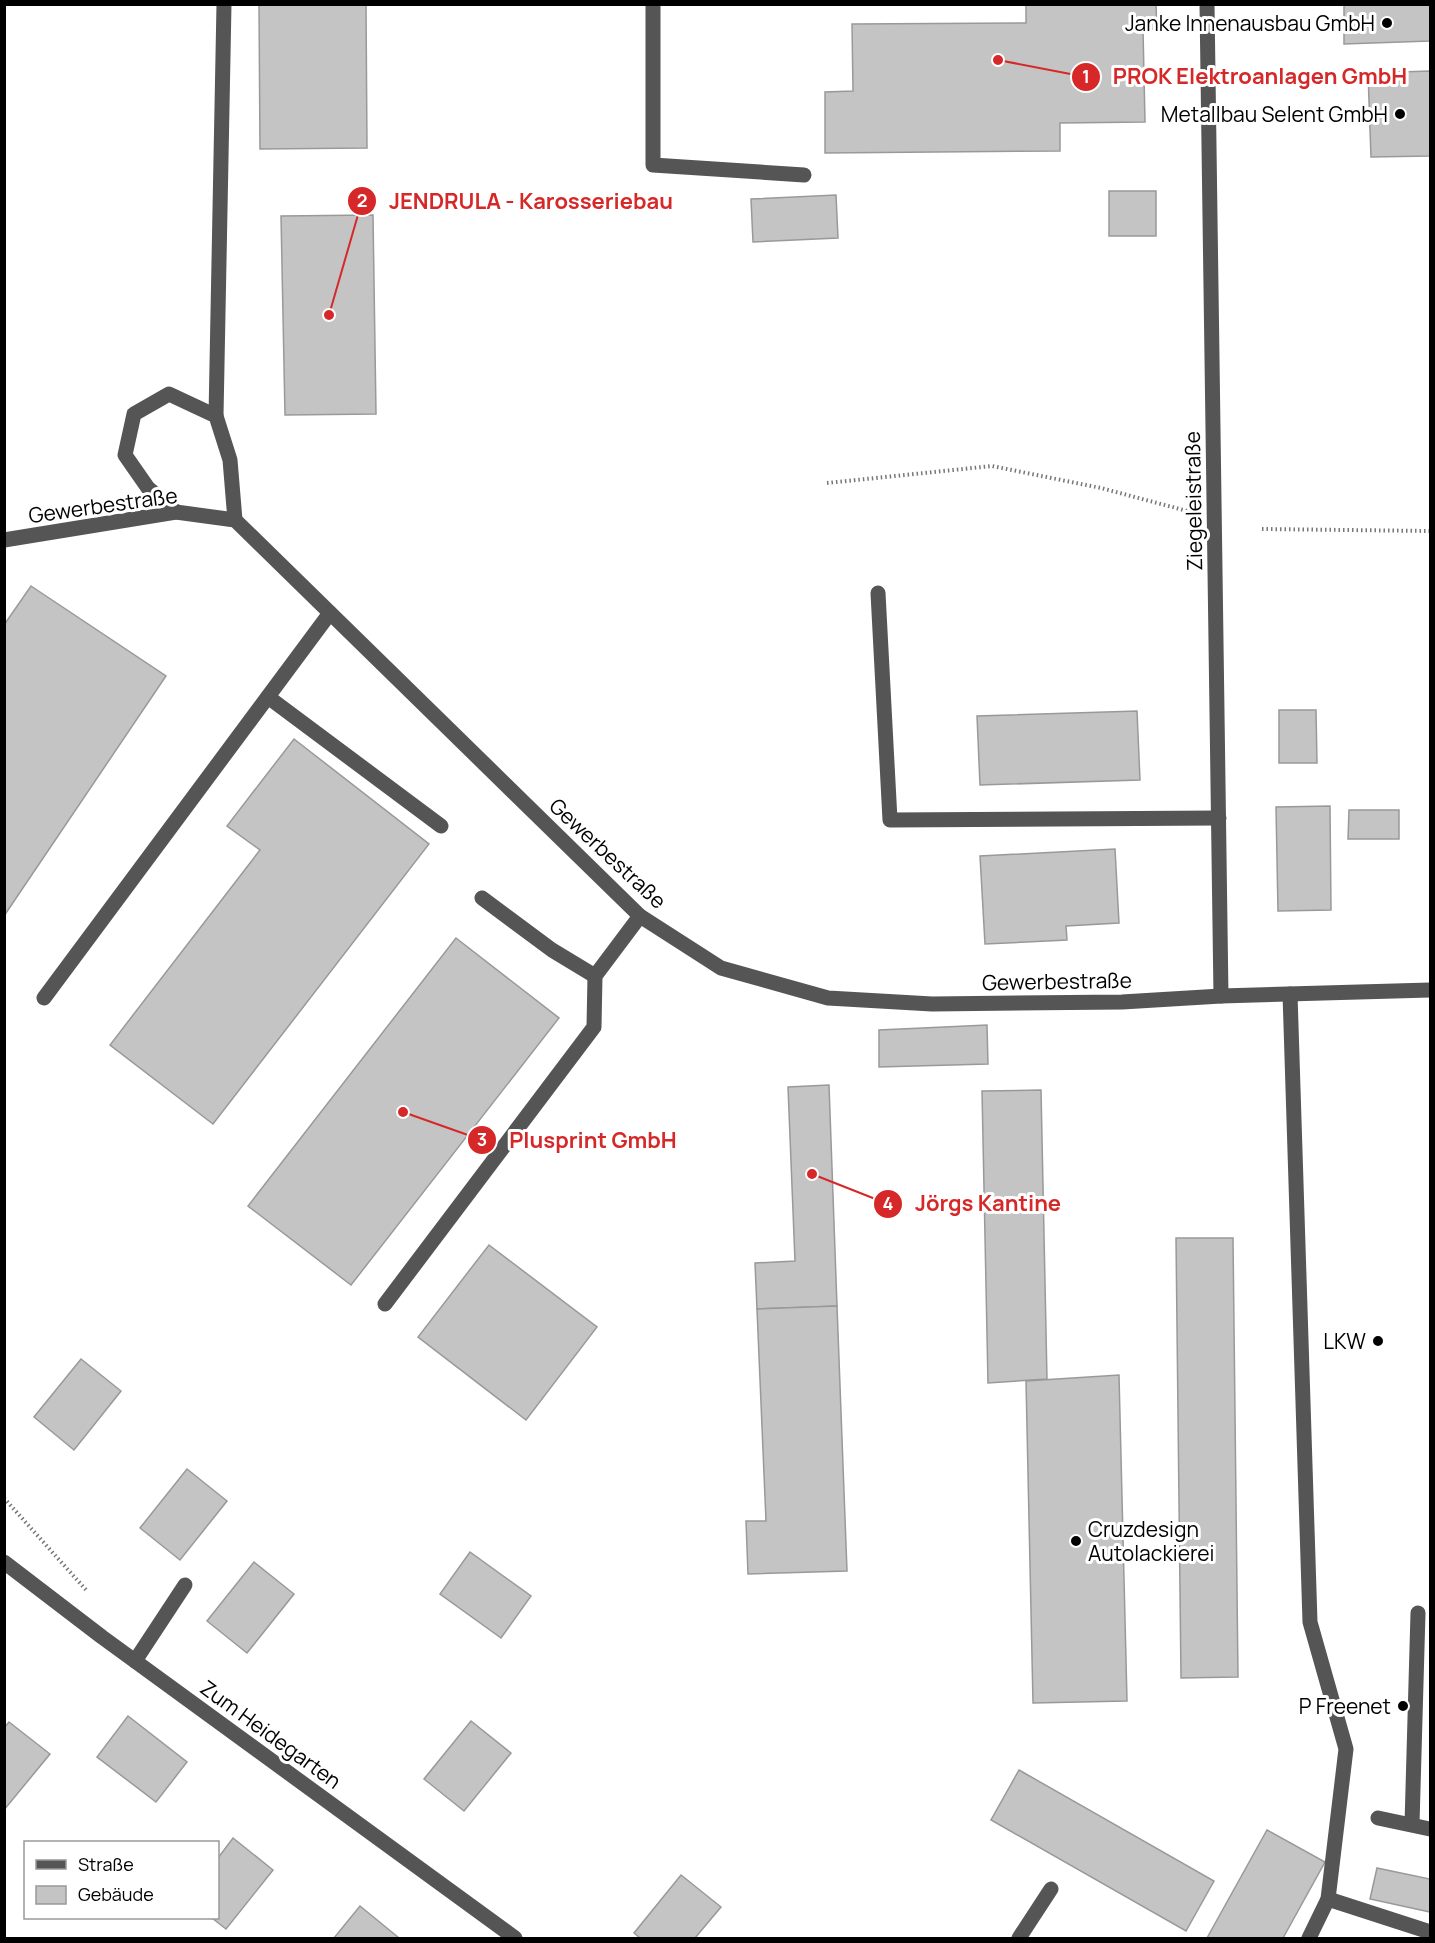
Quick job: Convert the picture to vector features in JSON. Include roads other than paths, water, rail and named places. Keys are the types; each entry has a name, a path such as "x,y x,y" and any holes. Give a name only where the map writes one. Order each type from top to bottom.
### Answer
{"street":[{"path":"224,4 216,416 230,460 235,520"},
{"path":"653,4 654,165 804,175"},
{"name":"Ziegeleistraße","path":"1207,4 1221,996"},
{"path":"176,512 148,488 125,455 134,414 169,394 216,416"},
{"name":"Gewerbestraße","path":"4,540 176,512 235,520 640,916 721,968 828,998 932,1004 1122,1002 1221,996 1431,990"},
{"path":"878,593 890,820 1219,818"},
{"path":"44,998 330,613"},
{"path":"268,697 441,826"},
{"path":"482,898 552,950 595,976"},
{"path":"385,1304 594,1027 595,976 640,916"},
{"path":"1290,994 1310,1622 1346,1749 1328,1899 1309,1938"},
{"name":"Zum Heidegarten","path":"4,1562 497,1933 515,1938"},
{"path":"135,1661 185,1585"},
{"path":"1412,1824 1418,1613"},
{"path":"1378,1818 1431,1829"},
{"path":"1019,1938 1051,1889"},
{"path":"1328,1899 1431,1932"}],"place":[{"name":"Janke Innenausbau GmbH","path":"1387,23"},
{"name":"PROK Elektroanlagen GmbH","path":"998,60"},
{"name":"Metallbau Selent GmbH","path":"1400,114"},
{"name":"JENDRULA - Karosseriebau","path":"329,315"},
{"name":"Plusprint GmbH","path":"403,1112"},
{"name":"Jörgs Kantine","path":"812,1174"},
{"name":"LKW","path":"1378,1341"},
{"name":"Cruzdesign Autolackierei","path":"1076,1541"},
{"name":"P Freenet","path":"1403,1706"}]}
